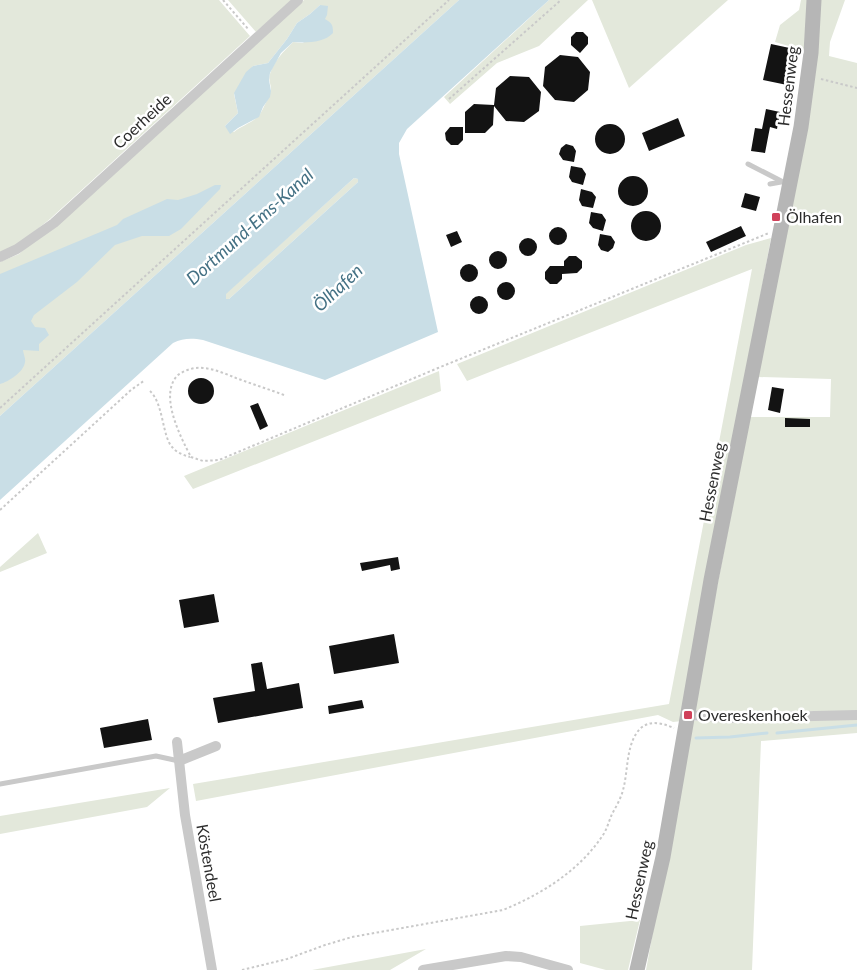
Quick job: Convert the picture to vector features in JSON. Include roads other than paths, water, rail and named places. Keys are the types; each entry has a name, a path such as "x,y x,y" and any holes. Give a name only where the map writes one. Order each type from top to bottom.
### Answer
{"street":[{"name":"Coerheide","path":"0,257 17,249 54,222 298,0"},
{"name":"Hessenweg","path":"637,970 663,858 710,580 780,231 786,184 801,127 809,76 814,0"},
{"path":"687,723 731,718 857,715"},
{"name":"Köstendeel","path":"177,742 185,814 212,970"},
{"path":"179,761 216,746"},
{"path":"423,970 506,956 521,957 568,970"}],"lane":[{"path":"748,164 786,184"},
{"path":"770,184 786,184"},
{"path":"0,784 156,756 179,761"}],"water":[{"name":"Dortmund-Ems-Kanal","path":"459,0 549,0 407,129 399,143 399,154 438,332 325,380 203,340 188,339 177,341 0,500 0,416","holes":["354,178 358,179 358,182 229,299 226,299 226,294"]},
{"path":"320,5 328,6 325,19 332,24 333,33 320,41 293,42 281,53 270,73 270,97 259,117 230,134 225,126 238,113 234,93 246,72 253,66 268,63 297,23"},
{"path":"215,185 221,185 220,189 181,229 169,236 142,236 115,245 77,282 34,315 31,321 35,327 45,328 49,335 39,344 39,351 23,350 25,361 22,369 11,379 0,384 0,274 117,225 123,219 167,199 178,200 197,194"}],"waterway":[{"path":"777,733 857,725"},
{"path":"696,738 767,733"}],"place":[{"name":"Ölhafen","path":"776,217"},
{"name":"Overeskenhoek","path":"688,715"}]}
